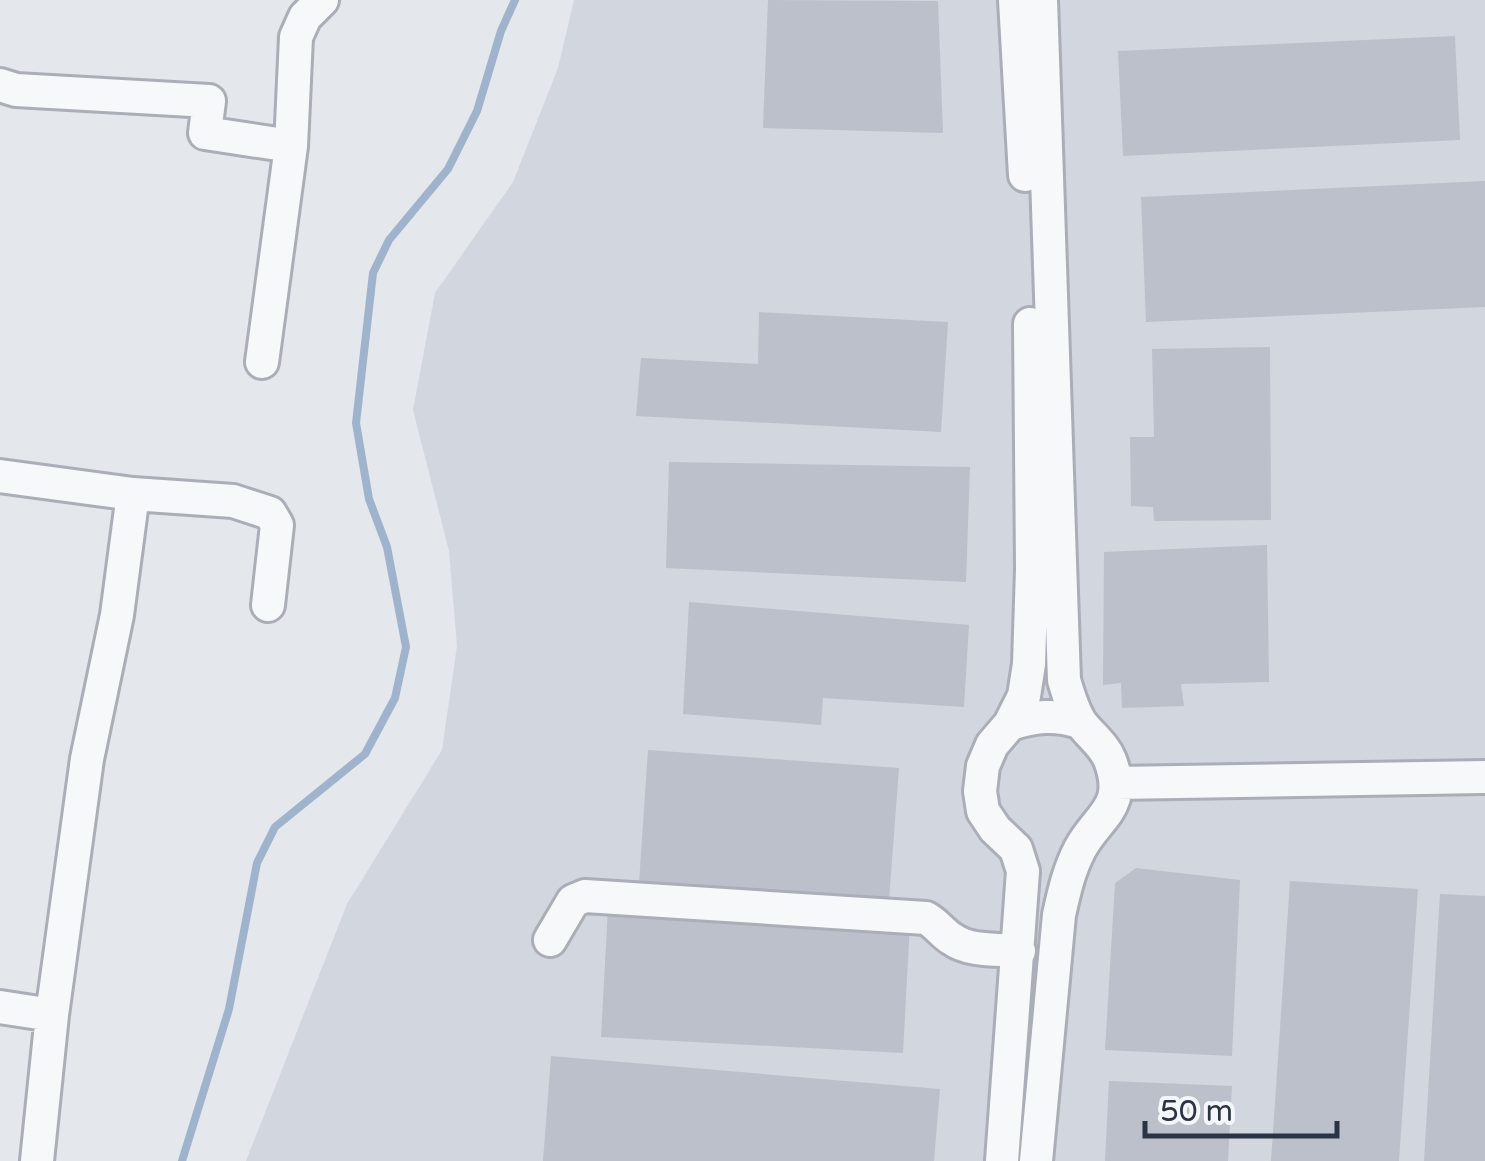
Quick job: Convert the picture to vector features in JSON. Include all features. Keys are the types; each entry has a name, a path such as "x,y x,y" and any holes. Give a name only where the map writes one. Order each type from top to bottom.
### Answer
{"street":[{"path":"262,362 290,146 296,37 305,17 322,0"},
{"path":"1002,1161 1023,871 1016,849 995,829 983,810 980,791 983,766 992,745 1010,724 1024,696 1029,664 1030,252 1015,0"},
{"path":"1036,1161 1059,915 1066,882 1082,846 1100,826 1112,804 1116,783 1109,758 1080,722 1064,680 1041,0"},
{"path":"0,85 16,90 209,101 206,133 290,146"},
{"path":"0,476 133,494 233,501 270,513 277,526 268,605"},
{"path":"36,1161 87,759 116,616 133,494"},
{"path":"1010,724 1038,716 1061,716 1080,722"},
{"path":"1116,783 1485,777"},
{"path":"1016,849 1056,854 1082,846"},
{"path":"550,940 573,901 585,896 926,918 967,947 1019,952"},
{"path":"0,1007 52,1015"}],"shaded area":[{"path":"574,0 1485,0 1485,1161 246,1161 347,904 442,750 457,646 449,551 413,410 435,293 513,182 558,68"}],"building":[{"path":"768,0 938,1 943,133 763,128"},
{"path":"1455,36 1460,140 1123,156 1118,51"},
{"path":"1485,181 1485,307 1146,322 1141,197"},
{"path":"759,312 948,322 941,432 636,416 641,358 758,364"},
{"path":"1270,347 1271,520 1154,521 1153,507 1131,506 1130,437 1154,437 1152,349"},
{"path":"669,462 970,467 966,582 666,568"},
{"path":"1267,545 1269,682 1181,684 1184,706 1122,708 1121,683 1103,685 1104,552"},
{"path":"689,602 969,625 964,707 823,698 821,725 683,714"},
{"path":"648,750 899,768 889,900 639,883"},
{"path":"1136,868 1240,880 1232,1056 1105,1050 1115,883"},
{"path":"1290,881 1418,889 1399,1161 1271,1161"},
{"path":"1440,894 1485,896 1485,1161 1424,1161"},
{"path":"608,908 910,923 903,1053 601,1037"},
{"path":"551,1056 940,1089 934,1161 543,1161"},
{"path":"1109,1081 1232,1086 1228,1161 1105,1161"}],"waterway":[{"path":"182,1161 229,1009 257,863 275,827 365,754 395,698 406,647 387,547 369,499 356,423 373,273 389,240 448,169 477,111 501,31 515,0"}]}
